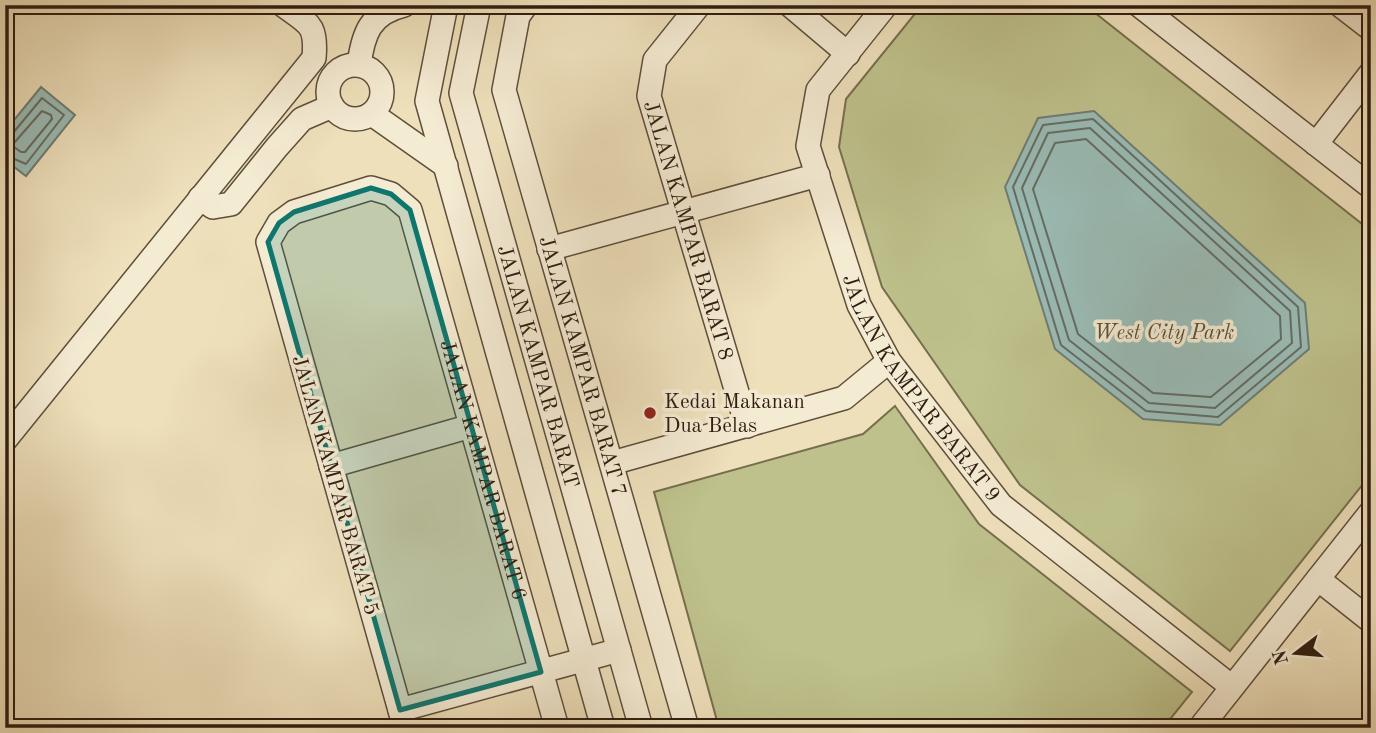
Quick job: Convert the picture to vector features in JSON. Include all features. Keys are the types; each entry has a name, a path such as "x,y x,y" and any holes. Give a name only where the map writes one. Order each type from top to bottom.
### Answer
{"street":[{"path":"5,440 314,58 316,37 309,25 283,5"},
{"path":"359,65 362,40 369,25 393,8 404,5"},
{"name":"JALAN KAMPAR BARAT","path":"446,5 428,102 603,728"},
{"name":"JALAN KAMPAR BARAT","path":"479,5 461,93 642,728"},
{"name":"JALAN KAMPAR BARAT 7","path":"526,5 518,16 504,90 687,728"},
{"name":"JALAN KAMPAR BARAT 8","path":"699,5 655,60 649,96 747,426"},
{"path":"790,5 848,54"},
{"name":"JALAN KAMPAR BARAT 9","path":"886,5 818,90 808,146 859,305 889,361 1001,505 1232,687"},
{"path":"1139,5 1371,187"},
{"path":"1340,5 1371,29"},
{"path":"359,65 375,72 383,89 379,107 372,114 355,120 345,118 332,106 328,98 330,80 342,68 359,65"},
{"path":"1316,144 1371,73"},
{"path":"200,198 213,207 221,208 231,204 276,146 302,119 332,106"},
{"path":"372,114 446,166"},
{"path":"549,249 818,175"},
{"name":"JALAN KAMPAR BARAT 6","path":"268,243 279,223 294,212 371,188 391,194 410,210 557,728"},
{"name":"JALAN KAMPAR BARAT 5","path":"268,243 403,719"},
{"path":"612,463 844,398 889,361"},
{"path":"331,466 471,426"},
{"path":"1200,728 1371,512"},
{"path":"1318,579 1371,621"},
{"path":"403,719 541,671 619,650"}],"highlighted area":[{"path":"371,188 391,194 410,210 541,672 400,710 268,242 279,223 294,212"}],"green space":[{"name":"West City Park","path":"922,5 1085,5 1371,231 1371,474 1230,651 1020,485 882,287 839,147 846,99"},
{"path":"895,406 979,524 1192,692 1163,728 719,728 654,492 863,434"}],"water":[{"path":"41,87 75,115 26,176 5,160 5,131"},
{"path":"1094,111 1305,303 1309,349 1220,425 1143,419 1055,349 1005,187 1038,118"}],"place":[{"name":"Kedai Makanan Dua Belas","path":"650,413"}]}
